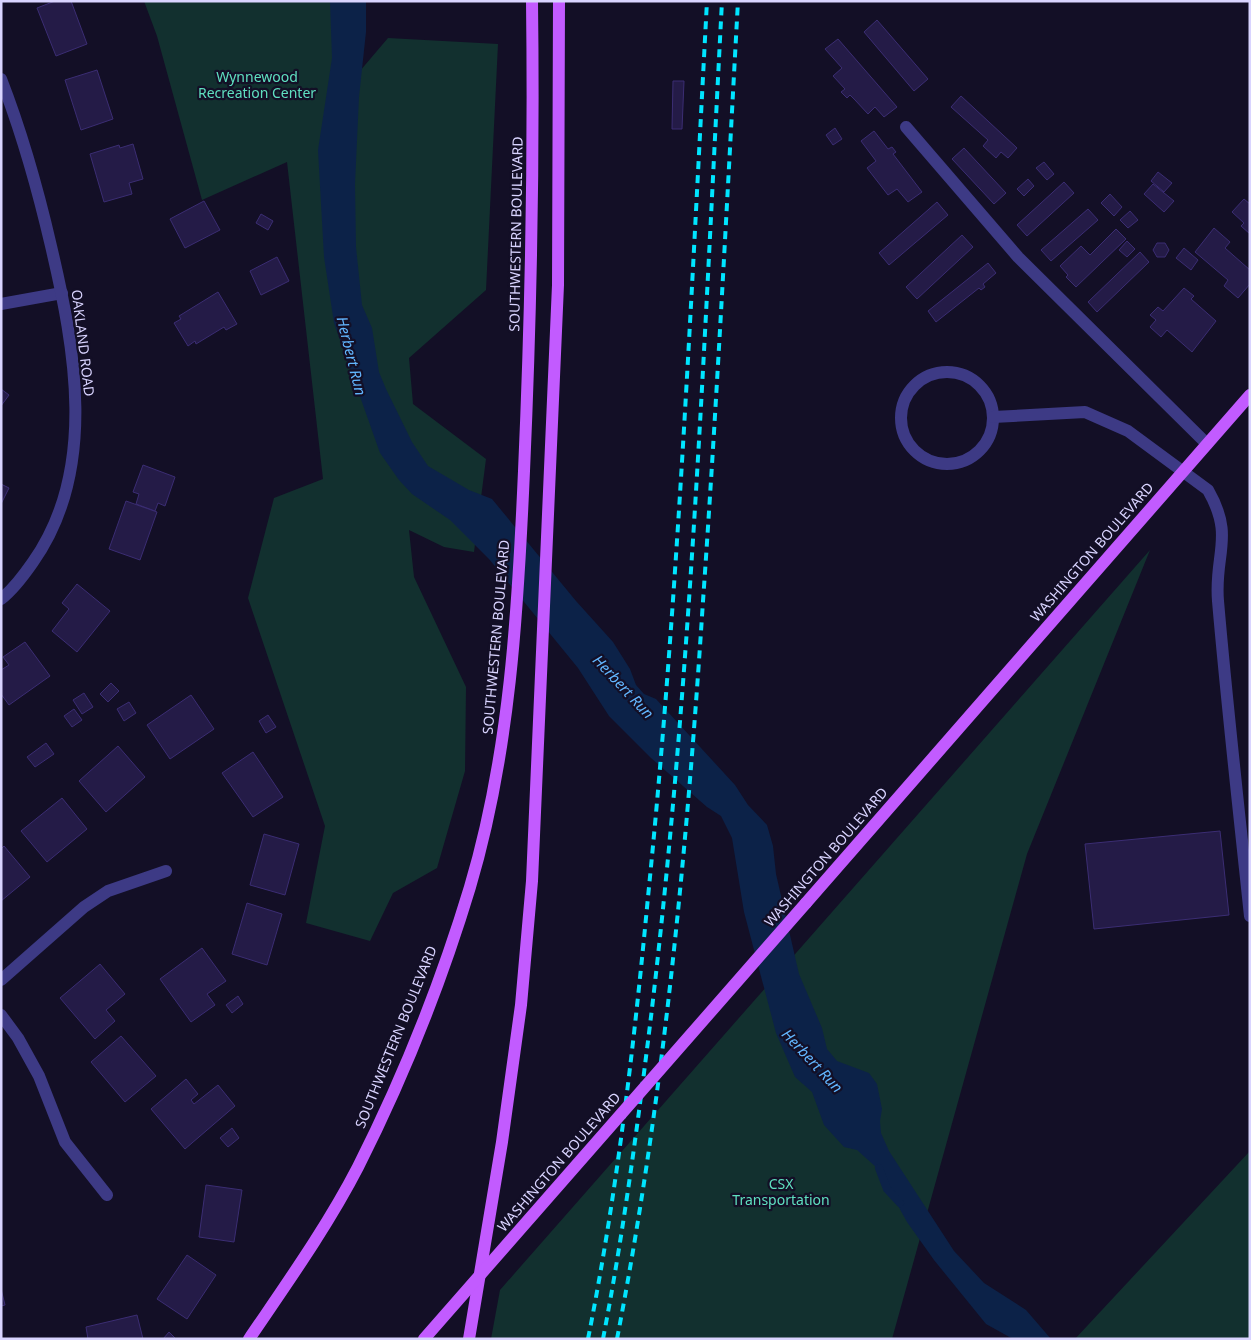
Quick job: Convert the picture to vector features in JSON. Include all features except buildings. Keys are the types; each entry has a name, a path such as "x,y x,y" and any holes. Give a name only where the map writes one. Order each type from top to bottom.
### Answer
{"main road":[{"name":"SOUTHWESTERN BOULEVARD","path":"249,1339 304,1257 356,1169 398,1080 434,990 471,886 491,797 507,707 522,525 532,286 532,1"},
{"path":"469,1339 502,1142 521,1005 532,881 548,555 558,285 559,1"},
{"name":"WASHINGTON BOULEVARD","path":"424,1339 1250,395"}],"street":[{"name":"OAKLAND ROAD","path":"1,79 39,195 62,293 74,378 76,410 71,469 56,524 44,548 26,572 1,599"},
{"path":"906,128 1018,258 1207,444"},
{"path":"1,304 62,293"},
{"path":"945,372 963,375 978,385 989,399 993,417 990,435 980,450 966,461 948,464 930,461 914,452 904,437 900,420 903,402 912,386 927,376 945,372"},
{"path":"993,417 1085,412 1128,431 1184,470 1208,490 1221,514 1224,537 1218,598 1250,916"},
{"path":"1,980 84,907 108,891 166,871"},
{"path":"1,1016 18,1038 39,1076 65,1142 106,1195"}],"green space":[{"name":"Wynnewood Recreation Center","path":"144,1 348,1 354,78 388,38 498,44 486,290 409,358 413,404 486,459 474,552 444,547 409,530 414,577 466,687 465,771 437,868 393,893 370,941 306,923 325,826 248,598 274,498 323,479 287,162 202,200 157,36"},
{"name":"CSX Transportation","path":"1150,550 1027,854 892,1339 491,1339 500,1290"},
{"path":"1250,1151 1250,1339 1075,1339"}],"water":[{"path":"330,1 366,1 366,32 359,97 355,184 356,247 362,305 372,328 379,372 412,442 428,466 469,490 492,499 576,601 613,642 630,669 636,685 644,694 656,699 735,785 748,805 767,825 799,974 822,1028 827,1049 837,1061 869,1073 877,1084 882,1109 881,1133 889,1151 954,1251 984,1283 1026,1310 1051,1339 1013,1339 986,1324 934,1260 907,1222 877,1168 857,1150 844,1147 824,1125 812,1092 795,1077 776,1033 744,912 732,838 721,816 707,807 651,758 609,716 578,668 489,559 450,520 412,494 399,480 380,453 334,323 324,257 318,150 332,58"}],"waterway":[{"name":"Herbert Run","path":"879,1168 887,1189 900,1203"}],"railway":[{"path":"588,1339 608,1229 624,1119 648,897 668,673 683,449 707,1"},
{"path":"603,1339 635,1143 650,1025 676,770 695,514 722,1"},
{"path":"617,1339 634,1248 661,1064 681,879 697,694 708,526 738,1"}]}
